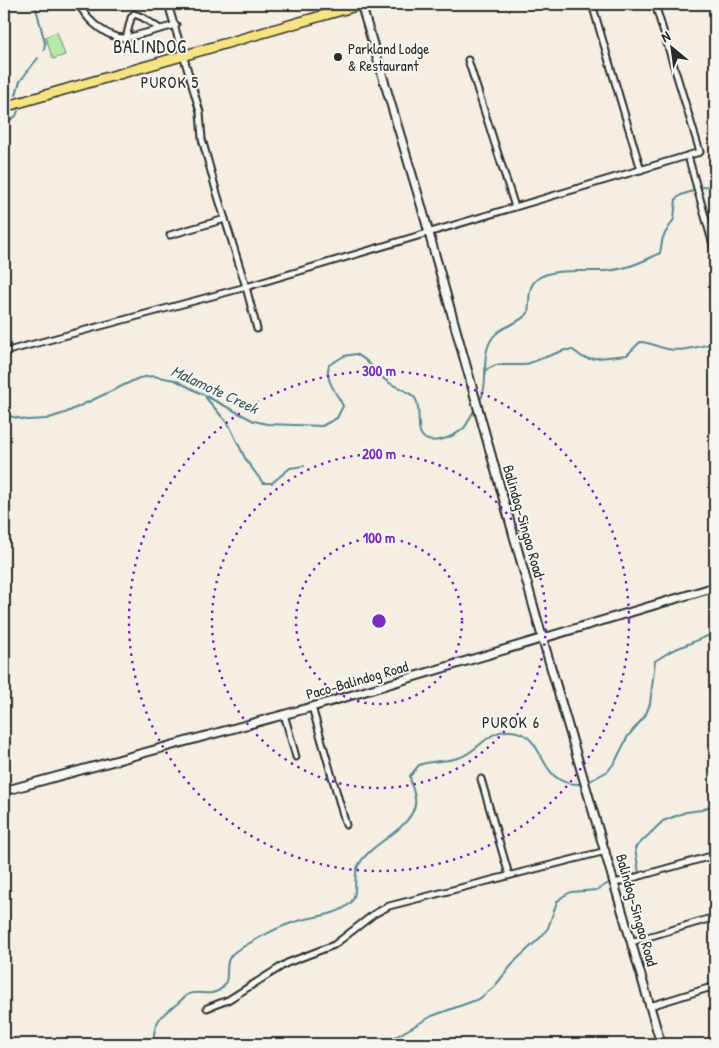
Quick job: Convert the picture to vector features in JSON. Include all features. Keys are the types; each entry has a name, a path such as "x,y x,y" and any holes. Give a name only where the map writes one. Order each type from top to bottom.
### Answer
{"highway":[{"path":"4,107 362,4"}],"street":[{"path":"168,4 176,25 200,112 205,150 246,287 256,329"},
{"name":"Balindog-Singao Road","path":"362,4 429,233 543,640 661,1044"},
{"path":"592,4 641,170"},
{"path":"4,352 246,287 700,152 655,4"},
{"path":"81,8 93,23 114,36 126,38 176,25"},
{"path":"126,38 133,15 142,17 160,30"},
{"path":"468,60 515,207"},
{"path":"688,156 715,252"},
{"path":"170,235 225,220"},
{"name":"Paco-Balindog Road","path":"4,791 312,707 543,640 715,587"},
{"path":"312,707 346,825"},
{"path":"284,714 296,757"},
{"path":"481,779 509,875"},
{"path":"206,1008 228,1000 287,963 334,945 374,914 389,906 606,851"},
{"path":"615,883 715,855"},
{"path":"632,942 715,918"},
{"path":"650,1006 715,986"}],"green space":[{"path":"57,32 65,55 53,59 45,37"}],"waterway":[{"path":"35,4 45,43 44,50"},
{"path":"16,95 20,81 38,58"},
{"path":"4,124 16,116 18,111"},
{"name":"Malamote Creek","path":"701,188 715,183"},
{"name":"Malamote Creek","path":"478,404 484,388 486,353 489,345 497,333 520,320 528,313 530,291 536,280 550,273 619,269 660,253 663,237 674,219 676,199 681,195 696,190"},
{"path":"486,370 496,365 524,365 565,350 573,350 582,357 589,359 627,355 640,342 673,350 715,343"},
{"name":"Malamote Creek","path":"4,415 27,420 46,419 65,413 139,378 153,376 175,380 254,421 267,424 322,426 337,418 343,406 328,376 329,365 344,356 356,354 388,382 415,398 418,406 420,432 428,440 441,440 460,431 466,426 476,408"},
{"path":"206,398 229,425 246,460 263,483 272,483 290,468 304,466"},
{"path":"590,781 608,771 615,762 628,736 645,716 650,704 655,661 671,651 715,633"},
{"path":"153,1044 156,1025 166,1012 189,994 214,993 222,988 227,979 227,965 231,955 236,951 282,927 343,909 352,902 358,866 370,851 407,821 412,813 415,799 410,776 419,765 462,757 495,734 508,731 517,732 527,736 549,770 557,778 567,783 581,784"},
{"path":"618,879 639,873 635,848 663,821 686,812 702,810 715,803"},
{"path":"369,1044 388,1041 432,1016 479,999 494,987 516,960 541,937 548,928 557,902 562,897 571,892 597,890 612,881"}],"place":[{"name":"Parkland Lodge & Restaurant","path":"338,57"}],"district":[{"name":"BALINDOG","path":"150,46"},
{"name":"PUROK 5","path":"170,82"},
{"name":"PUROK 6","path":"511,722"}]}
